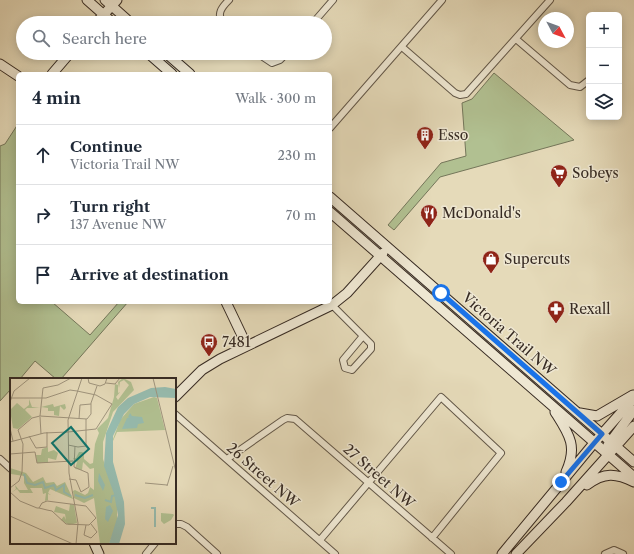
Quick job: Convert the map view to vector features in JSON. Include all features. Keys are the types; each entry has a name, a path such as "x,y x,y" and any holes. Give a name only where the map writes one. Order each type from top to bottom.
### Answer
{"main road":[{"path":"87,0 104,15 111,2 124,16"},
{"path":"54,72 64,60"},
{"path":"156,60 170,72"},
{"path":"174,60 188,72"},
{"path":"0,64 16,75"},
{"name":"Victoria Trail NW","path":"332,199 634,462"},
{"name":"Victoria Trail NW","path":"332,214 634,477"},
{"path":"176,396 202,370 220,359 332,305 347,293 388,247"},
{"path":"227,304 247,346"},
{"path":"578,413 597,416 634,394"},
{"path":"502,554 594,443 634,398"},
{"path":"548,403 566,430 572,443 570,461 561,482"},
{"path":"516,554 566,502 608,455 634,410"},
{"path":"613,444 634,426"},
{"path":"566,502 596,478 604,475 615,474 634,482"},
{"path":"94,544 99,554"}],"street":[{"path":"219,16 222,8 229,0"},
{"path":"319,16 333,0"},
{"path":"332,126 442,0"},
{"path":"402,47 455,92 463,95 469,92 550,0"},
{"path":"516,39 570,85 580,87 586,82"},
{"path":"267,60 272,63 280,60"},
{"path":"332,305 363,336 371,344 371,349 352,370 345,368 343,360 363,336"},
{"path":"320,540 370,484 441,397 501,453 432,538"},
{"name":"26 Street NW","path":"176,415 335,554"},
{"name":"27 Street NW","path":"227,459 283,420 291,418 298,420 451,554"},
{"path":"0,459 9,467"},
{"path":"176,524 187,527 217,554"},
{"path":"146,554 154,544"},
{"path":"608,552 618,551 623,554"}],"green space":[{"path":"494,73 574,140 440,177 394,230 388,225 441,163 466,156 462,103 472,99"},
{"path":"16,127 16,304 54,304 90,335 117,304 126,304 62,378 55,378 35,361 21,378 10,378 10,390 0,401 0,146 5,144"}],"place":[{"name":"Esso","path":"425,150"},
{"name":"Sobeys","path":"559,188"},
{"name":"McDonald's","path":"429,228"},
{"name":"Supercuts","path":"491,274"},
{"name":"Rexall","path":"556,324"},
{"name":"7481","path":"209,357"}],"route":[{"path":"441,293 602,434 561,482"}]}
